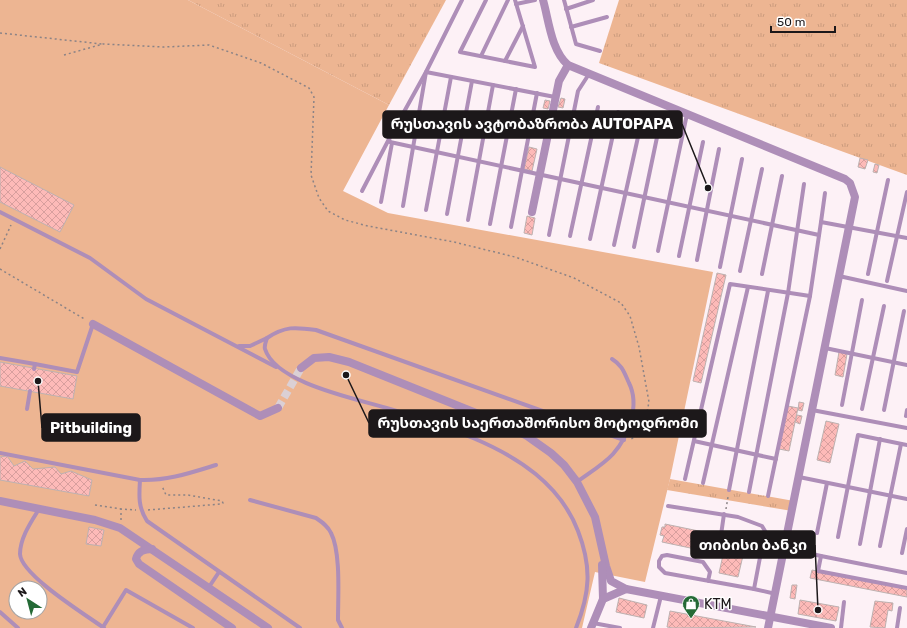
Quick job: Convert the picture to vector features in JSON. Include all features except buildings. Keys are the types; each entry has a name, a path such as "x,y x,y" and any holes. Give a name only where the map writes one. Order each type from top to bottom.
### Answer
{"street":[{"path":"543,0 556,48 560,58 568,65 845,179 850,183 855,197 768,628"},
{"path":"532,212 538,175 559,81 568,65"},
{"path":"93,324 260,416 278,408"},
{"path":"301,368 314,358 328,357 349,362 481,414 527,436 551,453 564,465 577,482 595,517 603,554 611,581 626,589 831,628"},
{"path":"0,501 120,528 268,628"},
{"path":"152,549 142,550 137,554 136,559 139,564 232,628"},
{"path":"592,625 603,599 603,554"},
{"path":"603,599 626,589"}],"lane":[{"path":"362,191 391,141 462,0"},
{"path":"486,0 460,52 535,68 516,2 535,0"},
{"path":"481,56 508,0"},
{"path":"564,0 576,44 600,51"},
{"path":"566,9 593,0"},
{"path":"572,27 607,17"},
{"path":"506,61 523,26"},
{"path":"426,72 556,97"},
{"path":"403,206 426,72"},
{"path":"549,235 578,91 589,74"},
{"path":"426,210 451,77"},
{"path":"447,214 472,81"},
{"path":"468,220 494,85"},
{"path":"490,224 516,89"},
{"path":"511,227 537,93"},
{"path":"570,236 598,107"},
{"path":"590,239 618,112"},
{"path":"658,251 687,114"},
{"path":"614,245 642,119"},
{"path":"634,247 660,123"},
{"path":"391,141 413,148 819,235"},
{"path":"381,202 391,141"},
{"path":"679,256 702,142"},
{"path":"697,260 719,149"},
{"path":"720,267 742,159"},
{"path":"740,271 762,169"},
{"path":"762,274 782,176"},
{"path":"868,274 888,180"},
{"path":"749,492 788,293 804,184"},
{"path":"888,281 907,192"},
{"path":"768,496 810,296 825,193"},
{"path":"0,212 90,258 146,299 315,387 350,399 390,409 473,438 517,460 554,490 572,516 583,544 589,573 584,610 576,628"},
{"path":"821,222 907,238"},
{"path":"838,276 907,291"},
{"path":"685,479 730,284 810,296"},
{"path":"702,483 748,287"},
{"path":"729,490 768,290"},
{"path":"842,405 862,300"},
{"path":"862,409 884,306"},
{"path":"884,410 904,311"},
{"path":"0,358 34,366 77,372 93,324"},
{"path":"236,346 250,346 278,330 294,327 316,330 624,440"},
{"path":"266,338 265,348 269,357 281,370"},
{"path":"825,348 907,365"},
{"path":"577,482 613,454 624,440 635,404 633,390 620,364 612,359"},
{"path":"27,409 30,391"},
{"path":"812,410 907,428"},
{"path":"906,416 907,410"},
{"path":"838,537 858,435 907,445"},
{"path":"860,544 868,491 880,439"},
{"path":"694,441 776,458"},
{"path":"880,546 901,444"},
{"path":"0,453 140,480 177,478 216,465"},
{"path":"799,477 907,499"},
{"path":"140,480 138,503 141,512 147,521 300,628"},
{"path":"817,533 827,483"},
{"path":"250,500 316,518 325,523 331,532 336,548 338,620 342,628"},
{"path":"668,506 724,514 754,522 762,526 765,531 754,589"},
{"path":"39,509 23,538 20,555 26,567 40,582 103,628 126,590 193,628"},
{"path":"721,535 724,514"},
{"path":"902,553 907,529"},
{"path":"785,548 907,573"},
{"path":"708,580 710,572 703,562 667,555 662,556 659,561 659,567 665,573 776,594"},
{"path":"821,556 818,571 907,588"},
{"path":"209,587 219,572"},
{"path":"654,628 660,596"},
{"path":"840,628 844,602"},
{"path":"897,628 900,608"},
{"path":"0,612 18,628"},
{"path":"592,625 620,628"}],"path":[{"path":"0,33 104,44 164,47 209,45 261,63 309,88 314,97 311,175 319,198 328,211 345,220 368,226 454,242 515,257 574,278 621,303 630,316 639,347 648,402 643,433 628,441 624,440"},
{"path":"64,55 104,44"},
{"path":"0,249 11,223"},
{"path":"0,269 93,324"},
{"path":"148,510 223,503 222,501 188,495 166,495 160,480"},
{"path":"95,505 133,510"},
{"path":"120,528 121,509"}],"green space":[{"path":"0,0 188,0 389,105 343,191 388,213 713,272 670,479 645,582 595,572 582,628 0,628"},
{"path":"188,0 446,0 389,105"},
{"path":"619,0 907,0 907,175 599,63"},
{"path":"670,479 794,501 792,511 667,490"}],"tunnel":[{"path":"278,408 301,368"}],"place":[{"name":"რუსთავის ავტობაზრობა AUTOPAPA","path":"708,188"},
{"name":"რუსთავის საერთაშორისო მოტოდრომი","path":"346,375"},
{"name":"Pitbuilding","path":"38,381"},
{"name":"თიბისი ბანკი","path":"818,610"},
{"name":"KTM","path":"691,619"}]}
